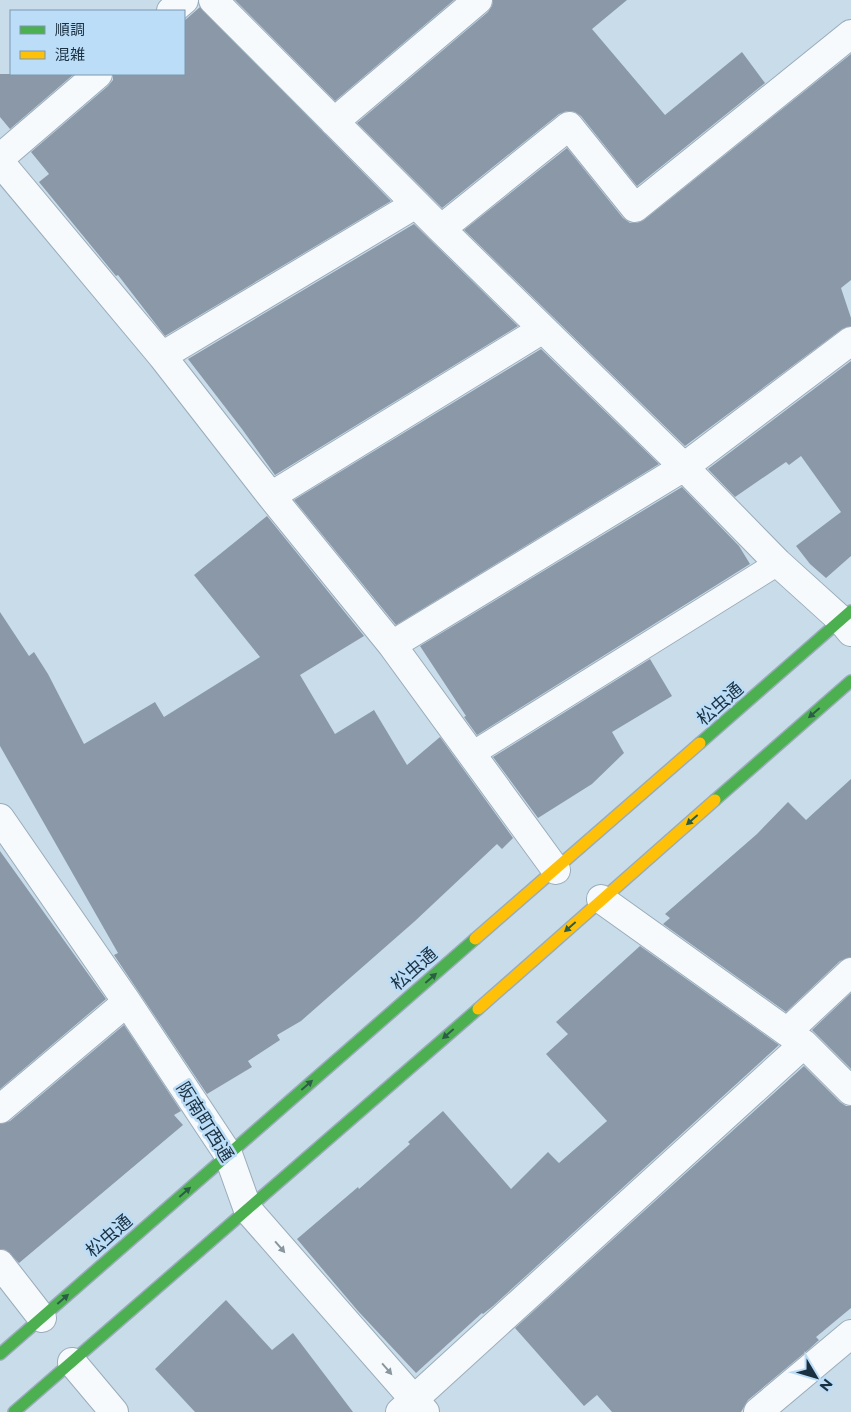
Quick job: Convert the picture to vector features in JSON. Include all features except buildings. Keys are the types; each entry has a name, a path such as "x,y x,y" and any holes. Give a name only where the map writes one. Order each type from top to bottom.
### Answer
{"street":[{"path":"172,10 184,0"},
{"path":"213,0 440,229 684,467 778,563 848,621"},
{"path":"334,122 478,0"},
{"path":"440,229 569,126 635,208 851,34"},
{"path":"97,75 0,160 162,356 271,496 392,645 556,870"},
{"path":"162,356 416,204"},
{"path":"271,496 543,329"},
{"path":"392,645 684,467 851,342"},
{"name":"松虫通","path":"0,1354 556,870 848,621"},
{"path":"14,1412 248,1210 851,680"},
{"name":"阪南町西通","path":"0,818 127,1002 228,1154 248,1210 413,1408"},
{"path":"601,899 795,1038 851,1091"},
{"path":"413,1408 795,1038 851,972"},
{"path":"0,1109 127,1002"},
{"path":"0,1264 42,1318"},
{"path":"758,1412 851,1334"},
{"path":"72,1362 114,1412"}],"lane":[{"path":"472,754 778,563"}],"traffic: fast":[{"path":"700,743 851,611"},
{"path":"715,800 851,681"},
{"path":"0,1354 475,939"},
{"path":"14,1412 478,1009"}],"traffic: slow":[{"path":"475,939 700,743"},
{"path":"478,1009 715,800"}]}
